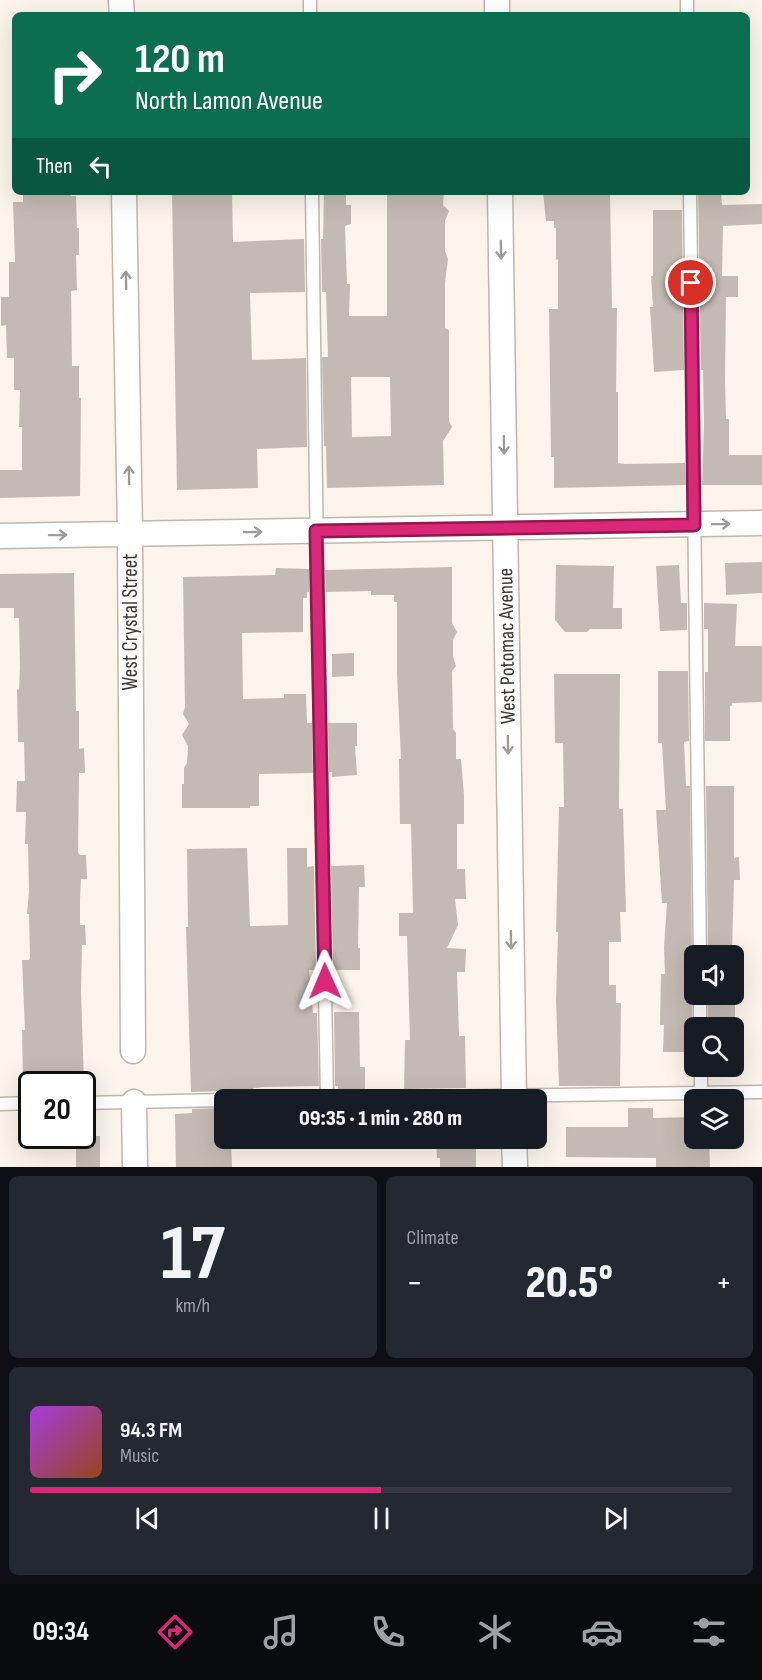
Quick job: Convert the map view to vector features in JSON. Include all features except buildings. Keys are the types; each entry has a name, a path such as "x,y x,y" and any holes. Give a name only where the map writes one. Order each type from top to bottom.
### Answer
{"street":[{"name":"West Crystal Street","path":"124,195 130,534 133,1052"},
{"name":"West Potomac Avenue","path":"500,195 514,1089"},
{"path":"0,536 762,523"},
{"path":"134,1102 135,1167"},
{"path":"514,1149 515,1167"}],"lane":[{"path":"312,195 327,1089"},
{"path":"690,195 699,945"},
{"path":"744,1092 762,1092"},
{"path":"547,1097 684,1093"},
{"path":"96,1102 214,1100"},
{"path":"0,1104 18,1103"}],"route":[{"path":"325,981 316,531 694,525 691,283"}]}
